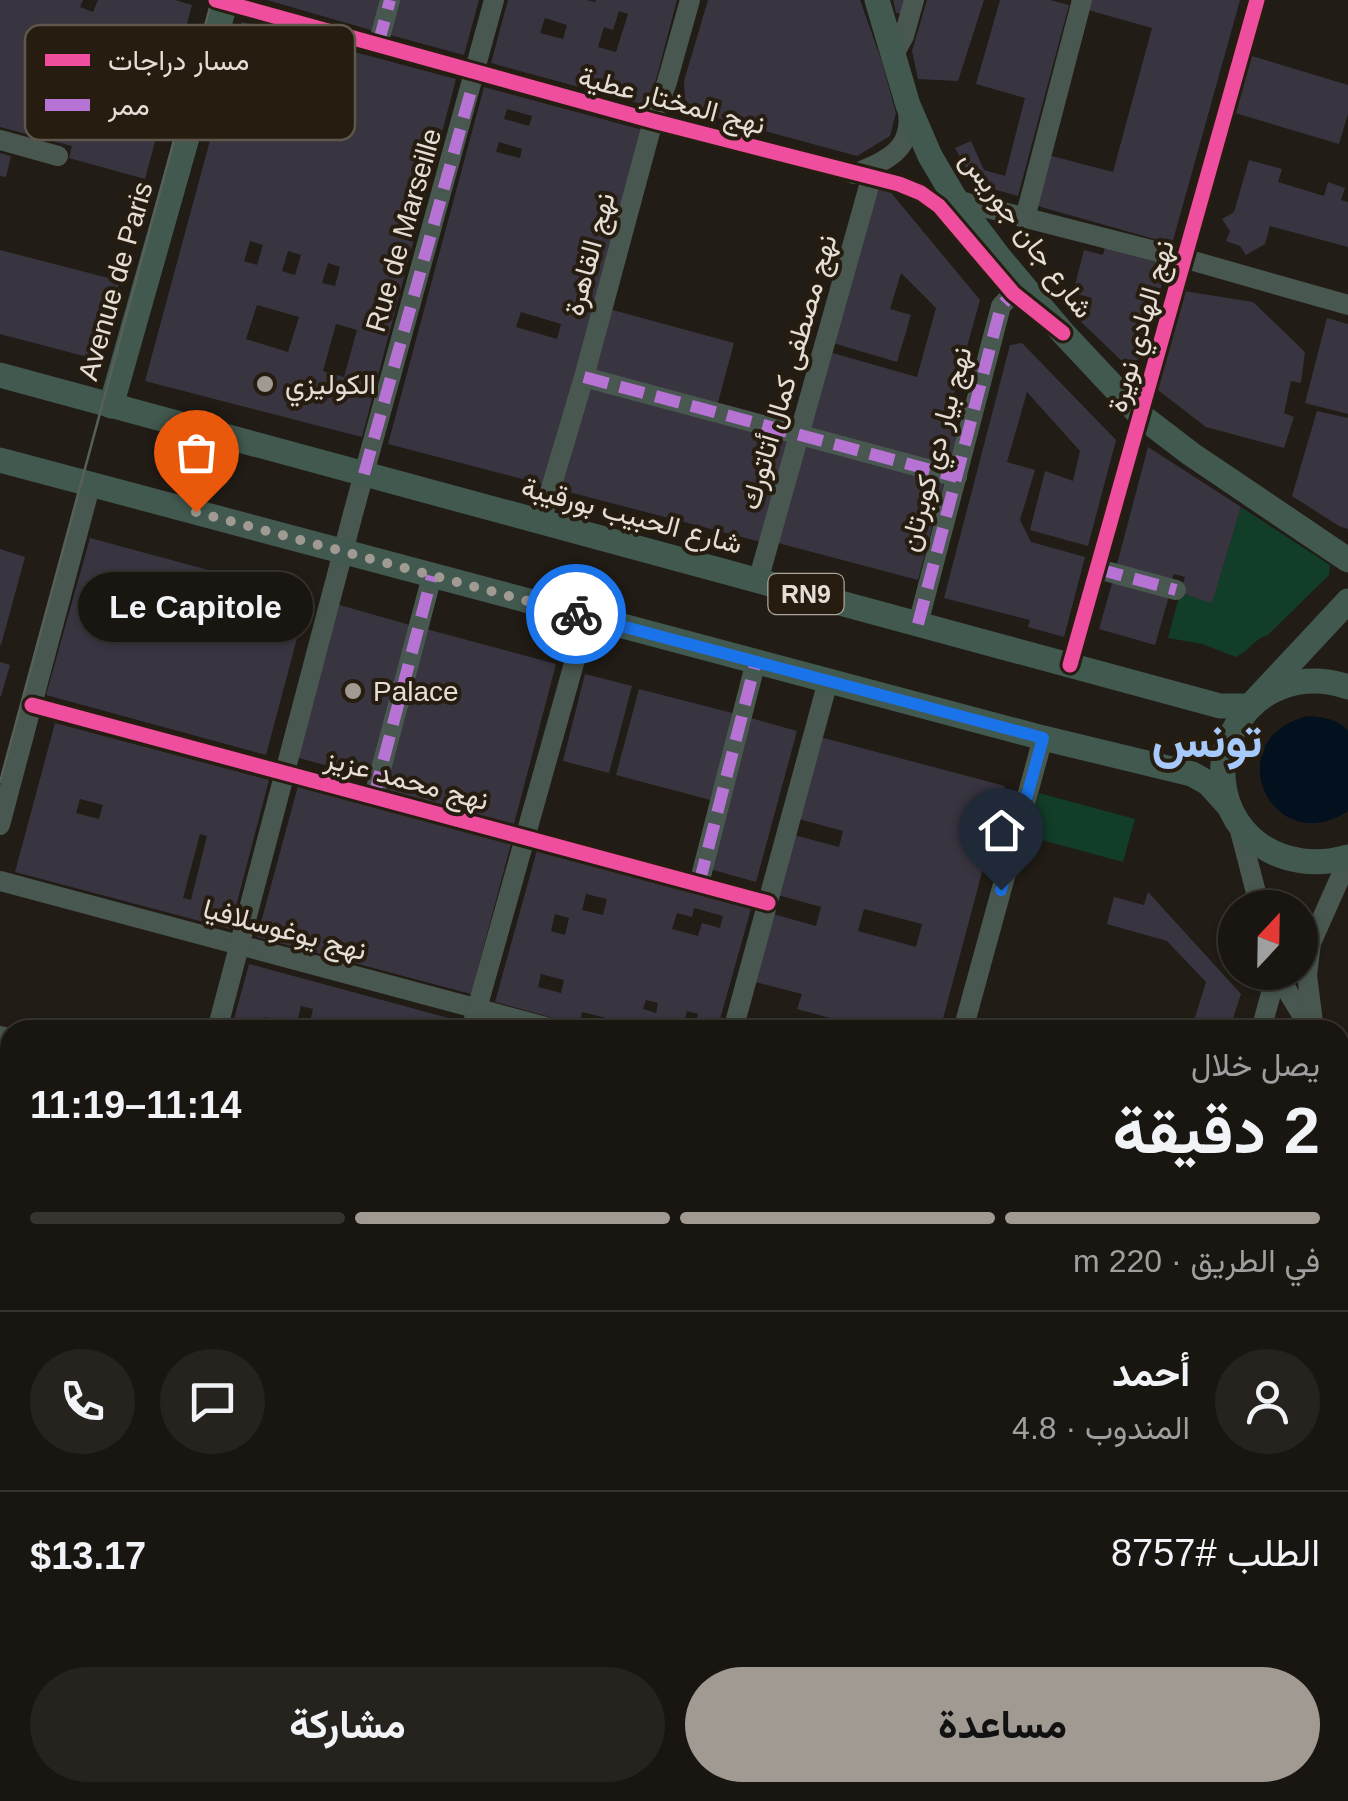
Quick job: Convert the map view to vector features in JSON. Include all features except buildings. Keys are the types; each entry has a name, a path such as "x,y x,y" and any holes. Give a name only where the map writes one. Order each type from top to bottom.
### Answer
{"main road":[{"name":"شارع جان جوريس","path":"877,0 892,58 930,156 956,200 1063,333 1140,415 1348,560"},
{"name":"Avenue de Paris","path":"112,406 184,140"},
{"name":"شارع الحبيب بورقيبة","path":"0,376 1220,706 1250,706"},
{"path":"0,460 91,483 341,560 432,576 1192,774 1208,783 1248,836 1278,856 1314,863 1348,858"},
{"path":"1233,814 1226,795 1223,762 1227,743 1242,714 1348,601"},
{"path":"1250,706 1294,682 1328,682 1348,688"}],"street":[{"path":"378,45 390,0"},
{"name":"Rue de Marseille","path":"218,1020 494,0"},
{"name":"نهج القاهرة","path":"541,522 690,0"},
{"path":"892,58 904,36 914,0"},
{"path":"1025,218 1082,0"},
{"name":"نهج الهادي نويرة","path":"1070,665 1258,0"},
{"name":"نهج المختار عطية","path":"222,1 307,25"},
{"name":"نهج المختار عطية","path":"355,39 922,192 939,206 1013,292 1063,333"},
{"path":"862,176 897,152 906,141 910,126 908,105"},
{"path":"0,140 58,156"},
{"name":"نهج مصطفى كمال أتاتورك","path":"758,581 799,434 862,176"},
{"path":"956,200 1348,305"},
{"name":"نهج بيار دي كوبرتان","path":"918,624 1001,306 1013,292"},
{"path":"584,377 957,477"},
{"path":"0,825 91,483"},
{"path":"1098,569 1176,590"},
{"path":"374,796 432,576"},
{"path":"473,1020 586,617"},
{"path":"699,884 756,661"},
{"path":"736,1020 828,681"},
{"name":"نهج محمد عزيز","path":"32,704 768,903"},
{"path":"967,1020 1043,738"},
{"path":"1233,814 1255,890"},
{"path":"1312,1020 1306,975 1311,943 1348,858"},
{"name":"نهج يوغوسلافيا","path":"0,881 520,1020"},
{"path":"1264,1020 1272,990"},
{"path":"1287,990 1306,1020"}],"green space":[{"path":"1241,507 1330,565 1329,575 1268,635 1236,657 1202,644 1168,638 1180,593 1212,602"},
{"path":"1039,793 1135,819 1123,862 1027,836"}],"water":[{"path":"1308,716 1329,719 1348,730 1348,811 1321,823 1297,821 1277,809 1265,791 1260,770 1264,748 1280,729"}],"tram line":[{"path":"205,25 212,0"},
{"path":"0,782 174,140"}],"marked path":[{"path":"378,45 390,0"},
{"path":"364,474 476,73"},
{"path":"918,624 1001,306 1013,293"},
{"path":"584,377 957,477"},
{"path":"1098,569 1176,590"},
{"path":"374,796 432,576"},
{"path":"699,884 756,661"}],"cycle path":[{"path":"216,0 306,25"},
{"path":"1070,665 1257,0"},
{"path":"355,38 921,193 939,206 1013,293 1063,333"},
{"path":"32,705 768,903"}],"way so far":[{"path":"196,512 576,614"}],"place":[{"name":"الكوليزي","path":"265,384"},
{"name":"Le Capitole","path":"196,512"},
{"name":"Palace","path":"353,691"}],"district":[{"name":"تونس","path":"1207,740"}],"route":[{"path":"576,614 1043,738 1001,890"}]}
